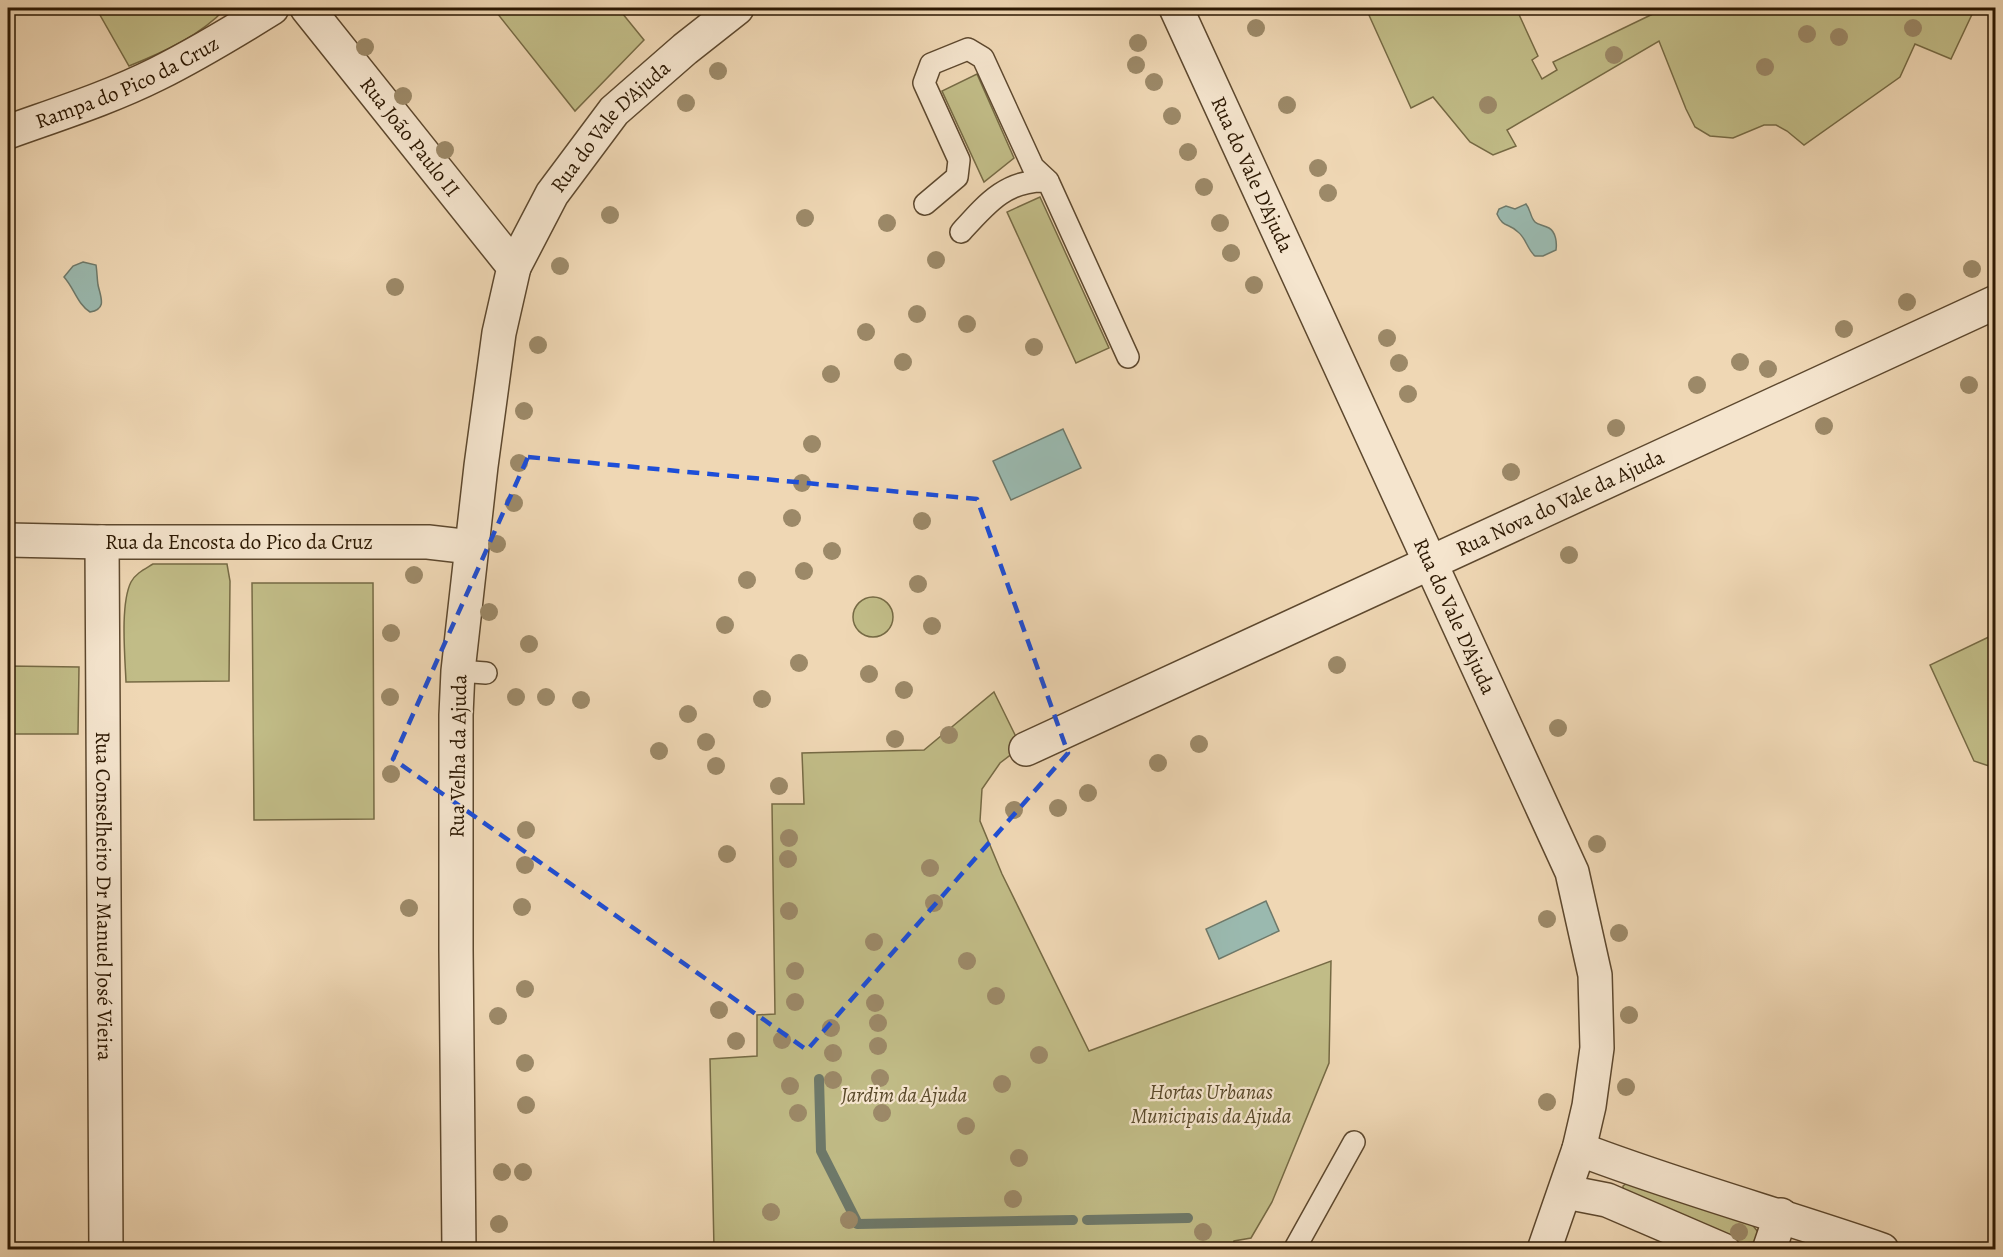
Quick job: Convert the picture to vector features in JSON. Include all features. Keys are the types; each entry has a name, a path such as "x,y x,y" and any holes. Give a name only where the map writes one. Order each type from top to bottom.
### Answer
{"street":[{"name":"Rampa do Pico da Cruz","path":"8,132 112,94 157,74 208,47 272,8"},
{"name":"Rua João Paulo II","path":"307,8 514,267"},
{"name":"Rua do Vale D'Ajuda","path":"514,267 552,194 614,111 685,49 737,8"},
{"name":"Rua do Vale D'Ajuda","path":"1176,8 1572,872 1595,975 1597,1048 1589,1106 1579,1149 1544,1250"},
{"name":"Rua Velha da Ajuda","path":"459,1250 456,762 472,672 471,547 499,333 514,267"},
{"name":"Rua Nova do Vale da Ajuda","path":"1026,749 1995,302"},
{"name":"Rua da Encosta do Pico da Cruz","path":"8,540 428,542 471,547"},
{"name":"Rua Conselheiro Dr Manuel José Vieira","path":"102,542 106,1250"},
{"path":"1579,1149 1623,1166 1781,1215 1882,1250"},
{"path":"1566,1192 1607,1200 1723,1250"},
{"path":"1769,1250 1781,1215"}],"lane":[{"path":"925,204 957,177 958,160 924,83 931,64 968,49 982,58 1033,167 1048,182 1128,357"},
{"path":"962,232 988,202 1008,189 1031,181 1048,182"},
{"path":"1294,1250 1354,1142"}],"highlighted area":[{"path":"528,457 977,499 1068,753 807,1050 393,759"}],"green space":[{"path":"96,8 226,8 193,35 129,66"},
{"path":"493,8 618,8 644,40 575,111"},
{"path":"1381,8 1516,8 1538,56 1532,60 1542,79 1557,70 1553,62 1659,11 1658,8 1975,8 1951,59 1915,44 1900,77 1804,145 1776,125 1764,125 1733,138 1710,136 1695,127 1659,41 1507,130 1516,146 1493,155 1470,142 1433,97 1411,108 1368,13"},
{"path":"977,74 1014,158 984,182 942,91"},
{"path":"1040,197 1109,348 1076,363 1007,212"},
{"path":"153,564 227,564 230,581 229,681 126,682 125,603 135,576"},
{"path":"252,583 373,583 374,819 254,820"},
{"path":"873,597 887,603 893,617 887,631 873,637 859,631 853,617 859,603"},
{"path":"1995,634 1995,768 1974,761 1930,665"},
{"path":"8,666 79,667 78,734 8,734"},
{"name":"Jardim da Ajuda","path":"994,692 1021,747 1000,763 982,789 980,821 1002,874 1089,1051 1331,961 1329,1063 1272,1202 1251,1238 1234,1241 1232,1249 714,1249 710,1059 757,1056 757,1015 775,1014 772,804 804,804 802,753 924,750"},
{"path":"1627,1183 1750,1222 1758,1232 1755,1242 1740,1243 1629,1194 1623,1190 1623,1186"}],"water":[{"path":"1526,204 1535,222 1549,228 1555,235 1556,250 1543,256 1535,256 1521,234 1504,223 1497,214 1499,209 1506,206 1515,209"},
{"path":"83,262 96,265 101,298 101,306 90,312 82,305 64,277 73,266"},
{"path":"1063,429 1081,468 1011,500 993,461"},
{"path":"1266,901 1279,931 1219,959 1206,929"}],"waterway":[{"path":"819,1079 821,1151 856,1220"},
{"path":"1087,1220 1188,1218"},
{"path":"857,1224 1073,1220"}],"park label":[{"name":"Hortas Urbanas Municipais da Ajuda","path":"1211,1104"}]}
